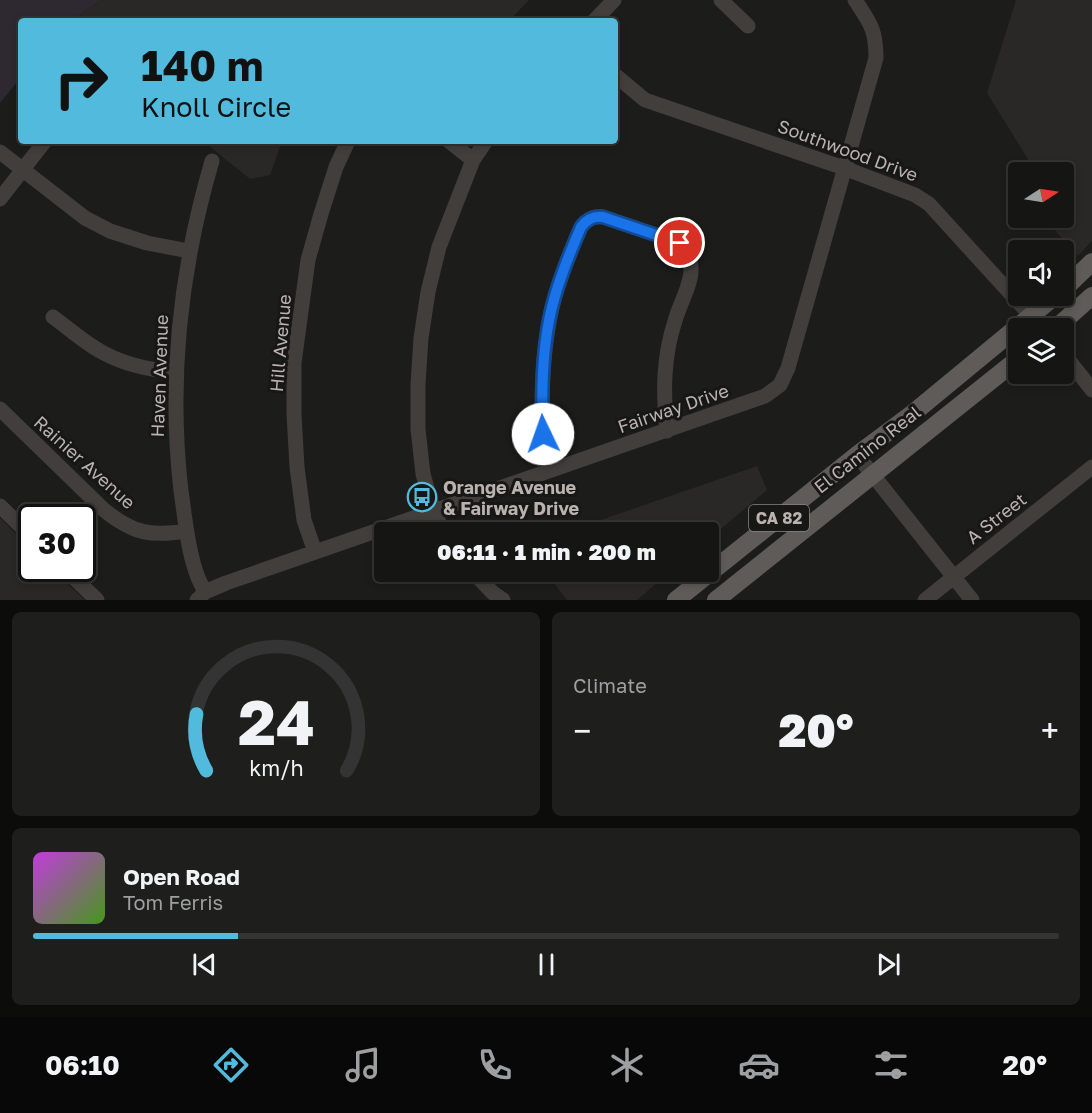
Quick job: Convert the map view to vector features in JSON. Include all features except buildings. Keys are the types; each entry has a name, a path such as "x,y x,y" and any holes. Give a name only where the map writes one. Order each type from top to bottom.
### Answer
{"main road":[{"path":"1074,279 1092,262"},
{"path":"1067,318 1092,296"},
{"name":"El Camino Real","path":"676,600 857,455 1008,343"},
{"name":"El Camino Real","path":"716,600 1008,367"}],"street":[{"path":"597,18 614,0"},
{"path":"720,0 748,26"},
{"name":"Fairway Drive","path":"201,596 226,583 765,396 780,385 788,368 876,57 876,41 871,25 855,0"},
{"name":"Southwood Drive","path":"618,78 645,100 844,168 908,192 929,204 1033,318"},
{"path":"0,199 43,144"},
{"name":"Hill Avenue","path":"315,552 304,520 297,467 294,363 308,260 336,167 347,144"},
{"path":"453,144 473,160"},
{"path":"439,522 423,474 418,429 421,338 428,292 439,247 473,160 484,144"},
{"path":"0,152 85,218 110,231 147,243 189,251"},
{"name":"Haven Avenue","path":"201,596 186,531 177,451 176,372 180,314 189,251 212,161"},
{"path":"551,470 546,455 542,408 546,340 554,298 566,261 581,227 590,218 603,217 680,243 690,258 691,276 675,321 666,365 664,386 667,431"},
{"path":"53,317 95,349 123,363 150,370 176,372"},
{"path":"1074,367 1092,390"},
{"name":"Rainier Avenue","path":"0,409 120,523 139,531 157,534 186,531"},
{"path":"857,455 972,600"},
{"name":"A Street","path":"925,600 1092,467"},
{"path":"0,506 18,523"},
{"path":"78,582 97,600"},
{"path":"483,582 503,600"}],"shaded area":[{"path":"0,0 101,0 75,18 18,18 18,81 0,103"},
{"path":"101,0 529,0 512,18 392,18 390,16 388,18 75,18"},
{"path":"1016,0 1092,0 1092,241 1078,256 1074,252 1074,240 1064,240 1053,228 1074,228 1074,162 1030,162 987,93"},
{"path":"207,144 281,144 270,175 250,179"},
{"path":"757,466 767,490 719,531 719,522 595,522"},
{"path":"0,518 18,536 18,582 66,582 85,600 0,600"},
{"path":"553,582 658,582 637,600 567,600"}],"place":[{"name":"Orange Avenue & Fairway Drive","path":"422,497"}],"route":[{"path":"543,434 542,385 546,340 554,298 566,261 581,227 590,218 603,217 680,243"}]}
